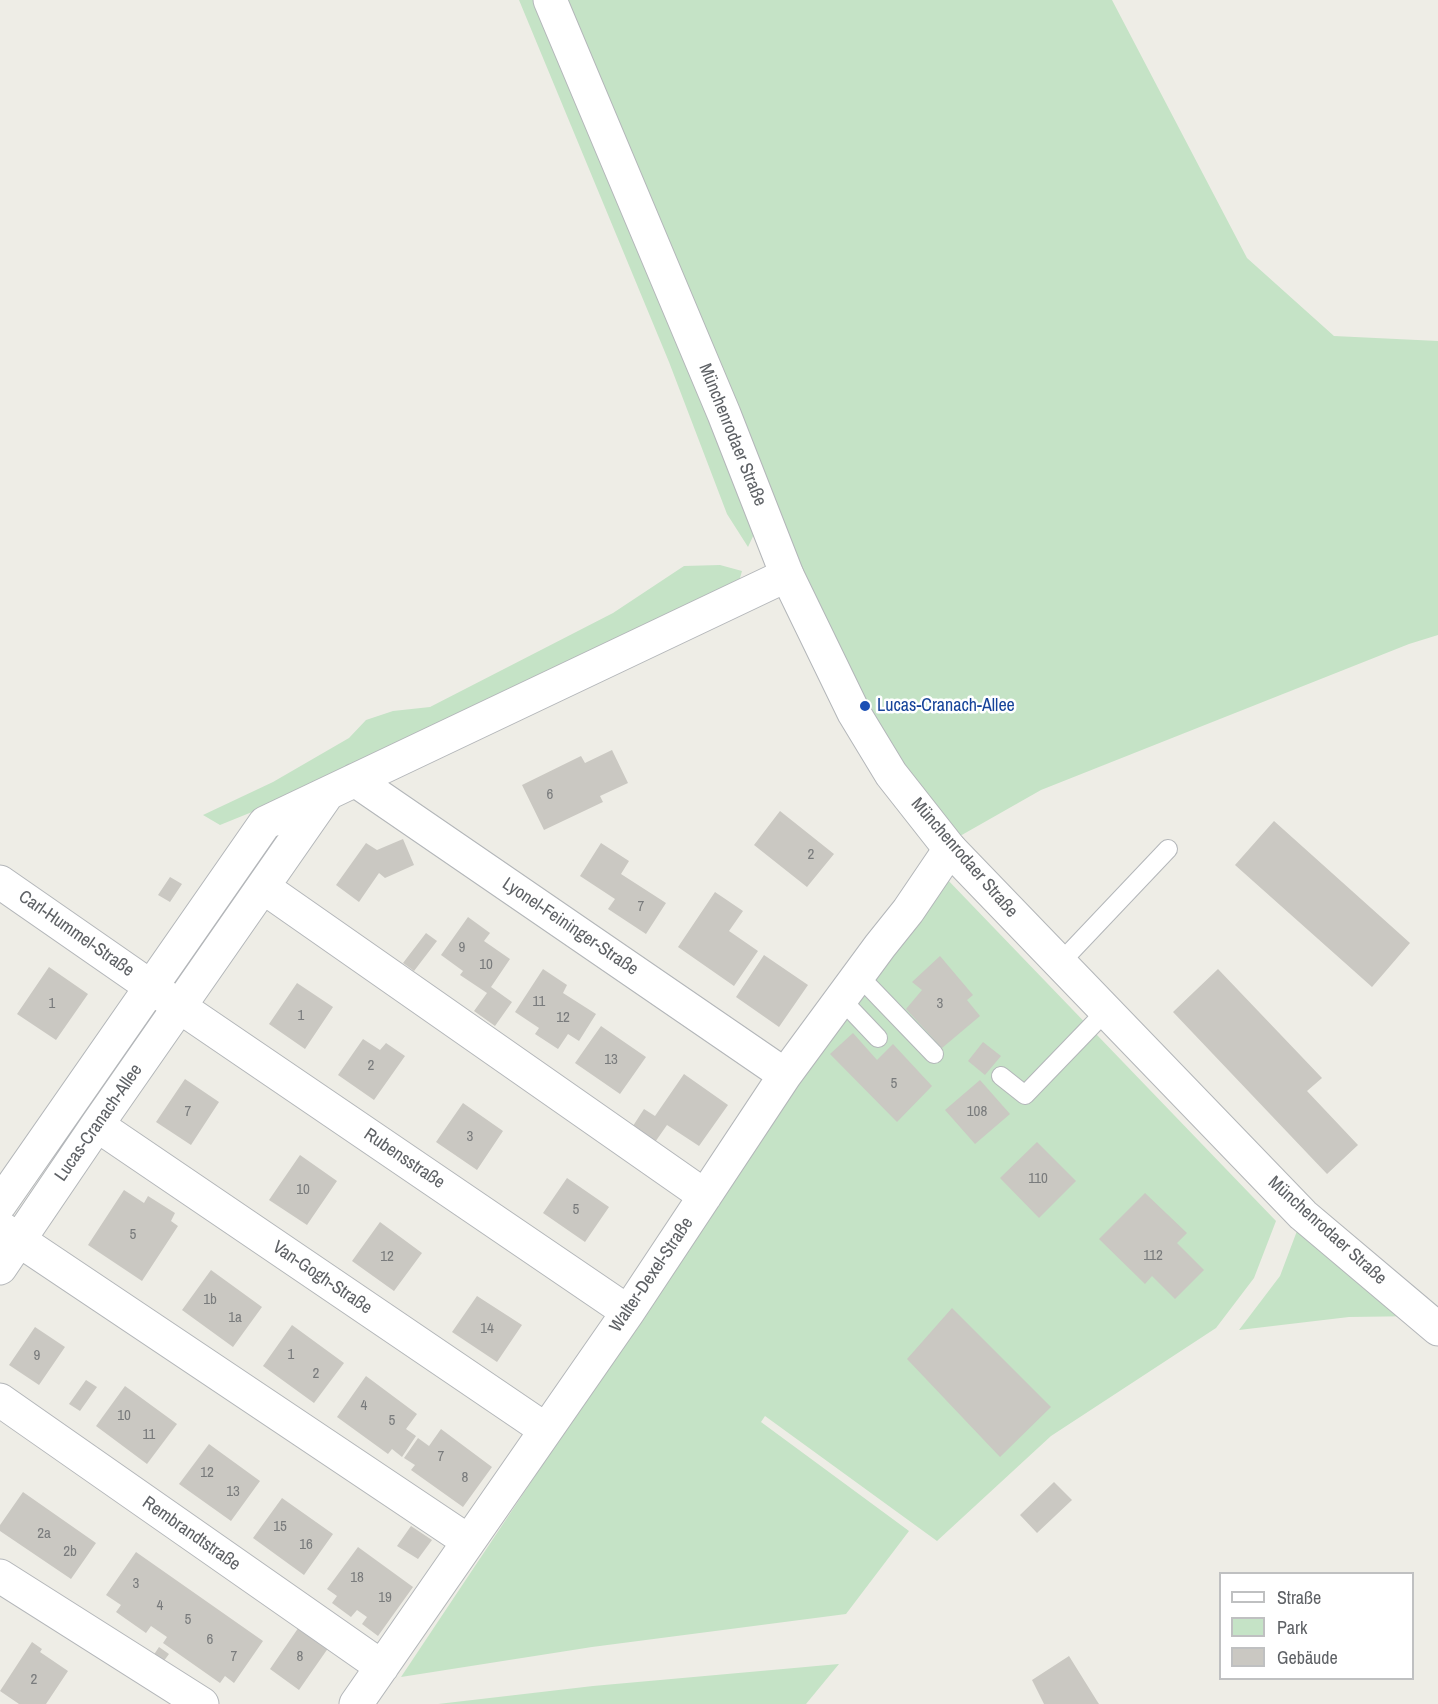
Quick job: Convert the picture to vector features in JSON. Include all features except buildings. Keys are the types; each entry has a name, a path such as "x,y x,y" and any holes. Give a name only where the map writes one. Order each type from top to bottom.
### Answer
{"street":[{"name":"Münchenrodaer Straße","path":"550,0 719,403 787,575 854,713 891,774 951,849 1303,1215 1438,1329"},
{"name":"Lucas-Cranach-Allee","path":"0,1204 265,823 787,575"},
{"name":"Lucas-Cranach-Allee","path":"0,1268 10,1233 97,1125 263,886 342,786"},
{"name":"Lyonel-Feininger-Straße","path":"342,786 785,1075"},
{"name":"Walter-Dexel-Straße","path":"356,1704 628,1312 785,1075 908,911 951,849"},
{"name":"Carl-Hummel-Straße","path":"0,882 152,987"},
{"path":"263,886 705,1196"},
{"path":"152,987 180,1007"},
{"name":"Rubensstraße","path":"180,1007 628,1312"},
{"name":"Van-Gogh-Straße","path":"97,1125 546,1430"},
{"path":"10,1233 468,1541"},
{"name":"Rembrandtstraße","path":"0,1400 382,1667"},
{"path":"0,1576 202,1704"}],"lane":[{"path":"1060,963 1168,849"},
{"path":"850,987 878,1038"},
{"path":"850,987 934,1054"},
{"path":"1001,1076 1025,1095 1106,1011"}],"green space":[{"path":"519,0 536,0 756,530 748,547 727,514 669,362"},
{"path":"563,0 1112,0 1247,258 1334,336 1438,341 1438,635 1409,644 1041,790 960,836 902,766 870,711 804,573"},
{"path":"720,565 742,571 738,585 284,799 220,825 203,815 273,782 349,738 366,720 393,711 430,707 613,613 684,566"},
{"path":"944,876 1276,1221 1254,1278 1216,1328 1051,1436 937,1541 765,1416 761,1422 909,1531 846,1614 592,1647 401,1677 841,1017"},
{"path":"1303,1215 1423,1316 1349,1317 1239,1330 1280,1276"},
{"path":"839,1664 806,1704 438,1704 593,1686"}],"place":[{"name":"Lucas-Cranach-Allee","path":"865,706"}]}
